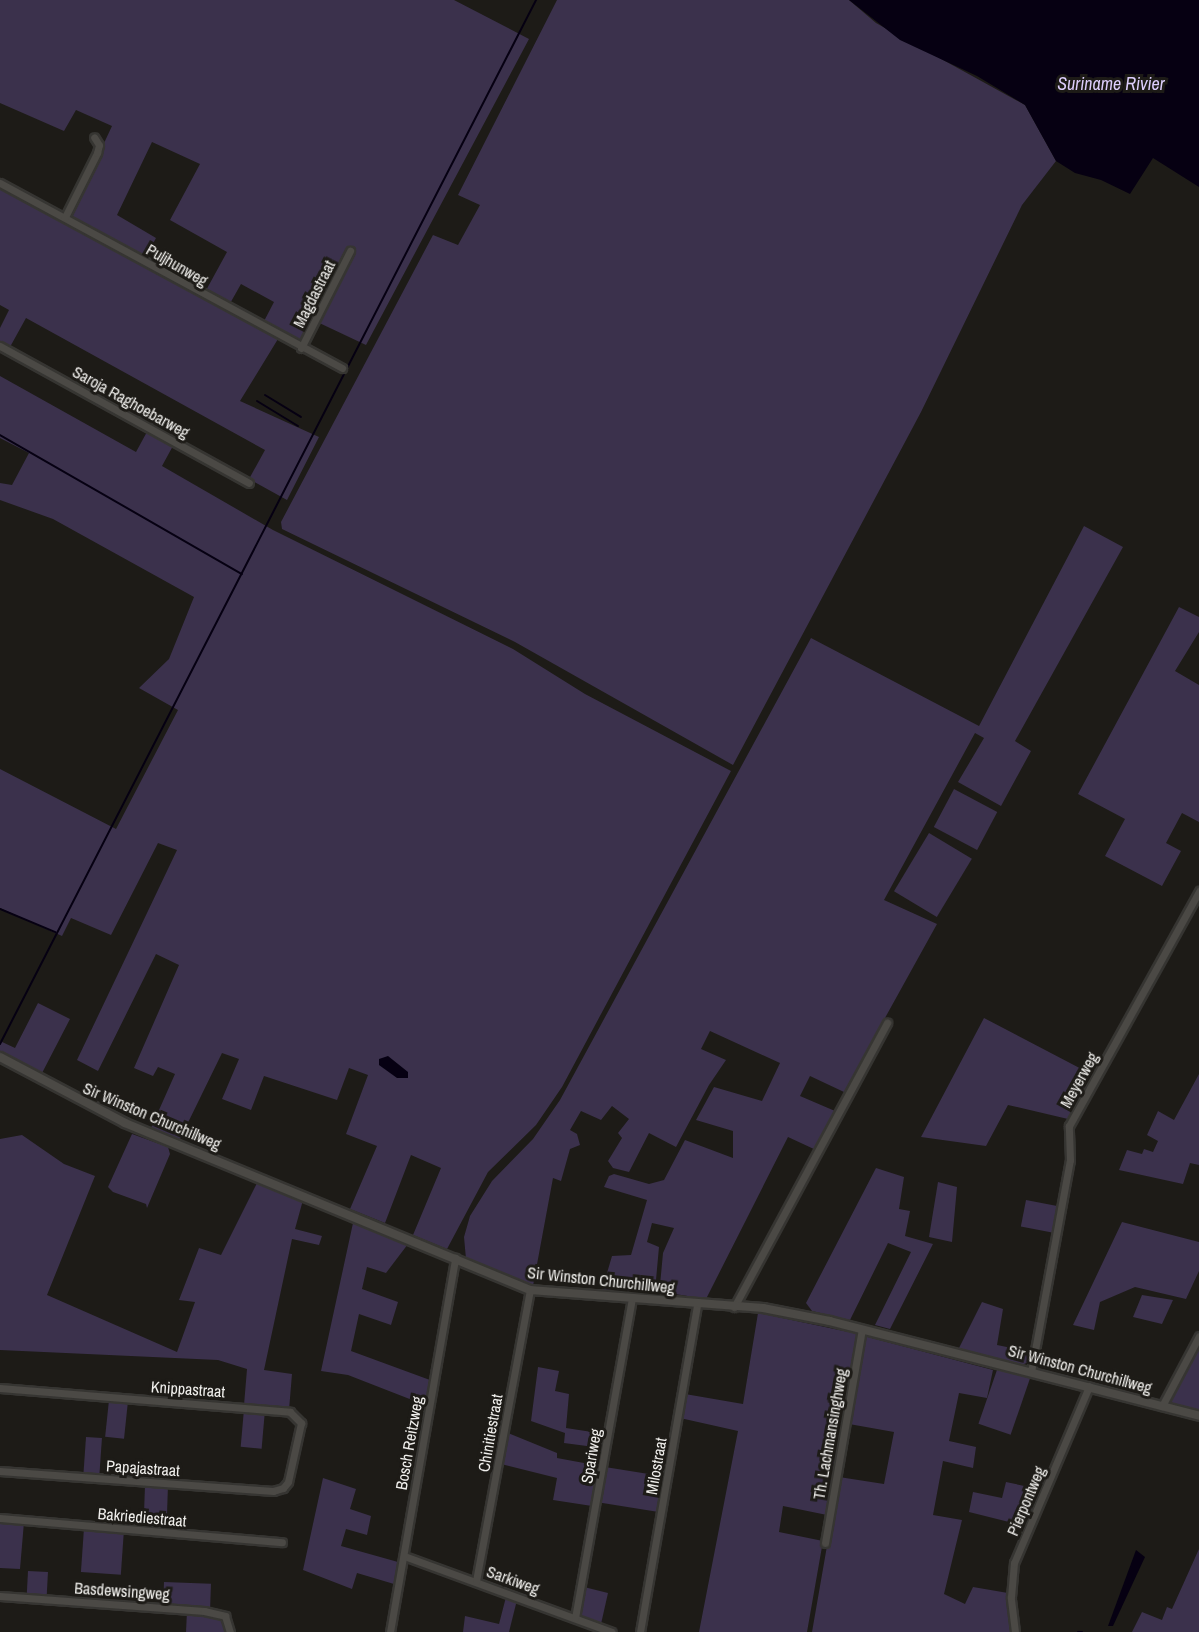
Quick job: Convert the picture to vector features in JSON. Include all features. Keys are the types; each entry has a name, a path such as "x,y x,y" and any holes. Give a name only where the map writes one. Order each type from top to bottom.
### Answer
{"street":[{"path":"65,217 97,153 99,145 94,137"},
{"name":"Puljhunweg","path":"0,183 301,348 342,368"},
{"name":"Magdastraat","path":"301,348 350,251"},
{"name":"Saroja Raghoebarweg","path":"0,346 249,483"},
{"name":"Meyerweg","path":"1031,1372 1070,1160 1070,1126 1199,891"},
{"path":"734,1307 887,1023"},
{"name":"Sir Winston Churchillweg","path":"0,1058 125,1124 530,1290 697,1305 763,1308 862,1329 1199,1416"},
{"name":"Bosch Reitzweg","path":"390,1632 455,1258"},
{"name":"Chinitiestraat","path":"477,1581 530,1290"},
{"name":"Spariweg","path":"575,1618 632,1299"},
{"name":"Milostraat","path":"640,1632 697,1305"},
{"name":"Th. Lachmansinghweg","path":"825,1543 862,1329"},
{"path":"1162,1406 1199,1336"},
{"name":"Pierpontweg","path":"1015,1632 1011,1597 1014,1563 1089,1386"},
{"name":"Knippastraat","path":"0,1388 290,1412 301,1423 283,1488"},
{"name":"Papajastraat","path":"0,1471 273,1491 283,1488"},
{"name":"Bakriediestraat","path":"0,1518 282,1542"},
{"name":"Sarkiweg","path":"404,1556 612,1632"},
{"name":"Basdewsingweg","path":"0,1596 204,1611 225,1616 230,1632"}],"shaded area":[{"path":"0,0 454,0 529,39 366,345 313,320 301,344 262,325 274,302 241,284 228,307 204,294 227,252 170,220 200,164 152,142 117,215 156,238 147,255 140,256 70,216 112,126 76,110 64,131 0,103"},
{"path":"557,0 849,0 876,23 1025,105 1056,161 1022,205 921,412 733,765 515,642 282,529 281,522 433,235 458,245 480,205 458,195"},
{"path":"0,187 278,339 240,401 319,437 287,500 249,479 265,450 26,318 10,347 0,342 0,328 9,310 0,305"},
{"path":"0,376 136,452 148,430 174,444 162,466 273,530 513,649 585,694 731,771 562,1087 536,1125 488,1172 447,1249 413,1235 441,1168 411,1155 385,1223 350,1209 377,1146 346,1134 368,1075 349,1068 337,1100 264,1076 251,1110 222,1099 239,1059 222,1053 180,1139 151,1128 175,1074 158,1067 153,1076 134,1068 179,965 156,954 98,1071 77,1060 177,850 158,843 111,935 71,918 62,936 0,908 0,769 116,829 178,710 139,688 169,659 194,597 53,519 0,500 0,483 12,485 29,453 0,438"},
{"path":"1084,526 1123,547 1015,741 1031,751 1001,806 958,782 984,738 975,733 884,900 937,924 844,1092 810,1076 800,1096 835,1111 816,1150 788,1137 706,1299 669,1293 660,1285 663,1253 674,1228 652,1223 647,1242 659,1247 655,1291 602,1290 612,1256 631,1255 647,1200 604,1187 609,1176 614,1174 649,1184 664,1180 685,1140 733,1158 733,1131 696,1120 714,1087 762,1101 780,1063 710,1031 701,1049 726,1060 709,1085 676,1147 649,1133 629,1172 613,1168 608,1161 622,1138 618,1133 629,1119 612,1106 601,1120 581,1111 570,1130 577,1134 580,1145 570,1149 561,1181 553,1178 533,1286 466,1259 464,1237 470,1216 492,1181 533,1139 560,1100 811,638 979,726"},
{"path":"1179,607 1199,617 1199,632 1175,671 1199,685 1199,822 1182,813 1166,843 1181,851 1162,886 1105,856 1125,819 1078,794"},
{"path":"954,789 997,812 977,850 934,827"},
{"path":"929,833 972,859 937,917 894,891"},
{"path":"38,1003 70,1019 41,1075 0,1053 0,1041 15,1048"},
{"path":"984,1018 1091,1074 1068,1119 1008,1105 986,1146 921,1137"},
{"path":"1199,1074 1199,1165 1190,1163 1183,1184 1119,1170 1127,1150 1142,1154 1144,1149 1153,1152 1158,1141 1147,1135 1158,1111 1174,1120"},
{"path":"132,1134 168,1147 170,1154 147,1208 146,1204 113,1192 108,1187"},
{"path":"22,1135 64,1164 95,1176 47,1295 177,1352 195,1302 179,1300 199,1248 221,1255 257,1183 303,1200 295,1229 322,1236 319,1245 292,1239 264,1370 292,1374 289,1410 244,1405 247,1369 218,1360 0,1350 0,1139"},
{"path":"876,1168 904,1177 899,1209 910,1211 905,1236 933,1244 890,1329 875,1325 911,1252 888,1243 850,1320 812,1311 806,1303"},
{"path":"938,1182 957,1187 952,1242 929,1237"},
{"path":"1026,1200 1058,1206 1053,1233 1021,1227"},
{"path":"1122,1222 1199,1242 1199,1271 1186,1299 1135,1287 1100,1302 1094,1330 1073,1325"},
{"path":"353,1223 408,1244 386,1273 367,1267 362,1289 398,1302 391,1325 359,1314 351,1351 430,1380 425,1405 348,1375 321,1371"},
{"path":"1142,1295 1173,1300 1162,1324 1133,1317"},
{"path":"982,1302 1003,1309 997,1345 1031,1352 1029,1362 1019,1366 959,1348"},
{"path":"758,1313 858,1334 827,1515 783,1506 779,1532 823,1541 807,1632 699,1632 738,1431 680,1418 685,1394 743,1404"},
{"path":"864,1336 993,1370 987,1398 959,1393 949,1441 976,1447 973,1468 943,1461 933,1515 962,1520 944,1594 965,1604 973,1587 1008,1593 1012,1632 812,1632 839,1477 884,1484 894,1432 849,1424"},
{"path":"1199,1346 1199,1411 1169,1403"},
{"path":"538,1367 559,1371 555,1391 569,1394 566,1428 605,1434 602,1448 564,1443 565,1433 531,1421"},
{"path":"998,1367 1030,1378 1011,1435 978,1424"},
{"path":"109,1400 128,1402 124,1439 105,1437"},
{"path":"244,1409 265,1411 262,1449 241,1447"},
{"path":"508,1433 557,1453 557,1458 600,1466 592,1506 553,1500 557,1478 501,1464"},
{"path":"86,1437 102,1438 99,1476 83,1475"},
{"path":"605,1467 664,1476 659,1512 599,1503"},
{"path":"1035,1475 1046,1480 1025,1526 969,1512 973,1492 1002,1498 1006,1482 1029,1487"},
{"path":"323,1478 356,1489 350,1509 371,1516 367,1535 346,1529 341,1546 398,1562 394,1584 357,1573 352,1589 303,1570"},
{"path":"145,1485 168,1486 166,1529 143,1528"},
{"path":"0,1520 24,1522 20,1569 0,1568"},
{"path":"84,1528 124,1531 121,1575 81,1572"},
{"path":"1199,1549 1199,1632 1132,1632 1142,1612 1162,1620 1167,1607 1172,1609"},
{"path":"28,1571 48,1572 47,1596 27,1595"},
{"path":"164,1582 211,1584 210,1608 163,1606"},
{"path":"584,1587 608,1593 601,1624 579,1615"},
{"path":"506,1597 517,1600 509,1632 463,1632 465,1616 499,1624"},
{"path":"187,1611 224,1619 228,1632 186,1632"}],"water":[{"name":"Suriname Rivier","path":"849,0 1199,0 1199,187 1153,158 1130,194 1101,180 1075,173 1056,161 1025,105 977,76 900,40"},
{"path":"388,1056 408,1072 408,1078 397,1078 379,1065 379,1059"},
{"path":"1136,1550 1145,1557 1113,1626 1108,1626"}],"waterway":[{"path":"0,1044 536,0"},
{"path":"265,395 301,417"},
{"path":"257,401 298,426"},
{"path":"0,435 242,574"},
{"path":"0,909 55,932"},
{"path":"0,1514 212,1533"}]}
